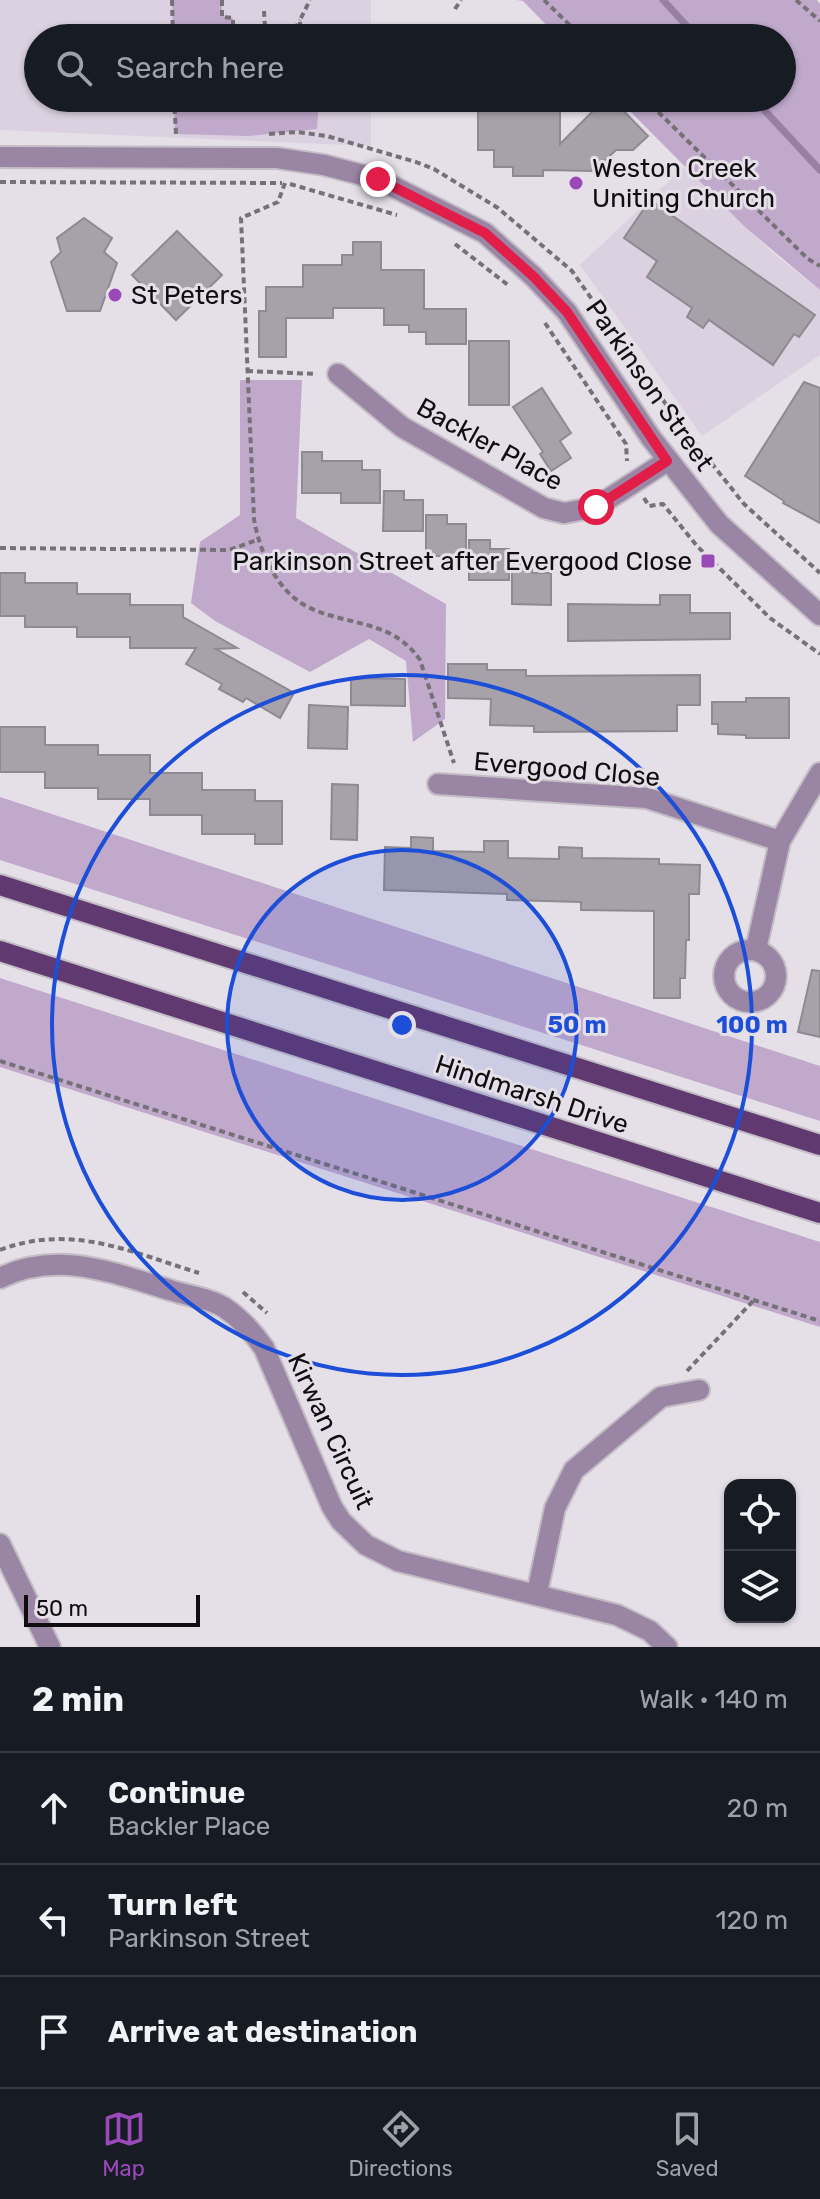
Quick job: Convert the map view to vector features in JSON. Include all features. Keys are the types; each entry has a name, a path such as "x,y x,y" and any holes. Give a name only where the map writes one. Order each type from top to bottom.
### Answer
{"main road":[{"name":"Hindmarsh Drive","path":"0,885 820,1145"},
{"name":"Hindmarsh Drive","path":"0,951 820,1213"}],"street":[{"name":"Parkinson Street","path":"0,157 277,158 324,165 378,179 485,233 567,312 667,461 719,524 820,615"},
{"name":"Backler Place","path":"338,374 402,427 544,508 564,513 596,507 667,461"},
{"path":"756,949 780,841 820,773"},
{"name":"Evergood Close","path":"438,784 647,798 780,841"},
{"name":"Kirwan Circuit","path":"0,1278 47,1264 80,1264 223,1306 251,1329 264,1348 332,1507 353,1535 381,1554 398,1561 537,1593 626,1618 650,1631 667,1647"},
{"path":"537,1593 555,1508 574,1470 661,1397 699,1390"},
{"path":"0,1544 50,1647"}],"path":[{"path":"172,0 173,24"},
{"path":"222,0 222,17 233,18 233,24"},
{"path":"298,24 310,0"},
{"path":"455,9 461,0"},
{"path":"544,0 569,24"},
{"path":"796,0 820,21"},
{"path":"264,11 265,24"},
{"path":"174,112 175,134"},
{"path":"658,112 808,259 820,266"},
{"path":"0,182 285,183 410,219"},
{"path":"285,183 278,202 241,218 257,540 279,580 305,605 385,630 411,646 420,660 462,785"},
{"path":"445,239 518,293"},
{"path":"538,316 626,444 628,466 624,474 649,506 663,504 697,546 770,618 820,654"},
{"path":"247,371 338,374"},
{"path":"0,548 229,550 257,540"},
{"path":"0,1061 820,1321"},
{"path":"0,1250 37,1239 73,1238 97,1241 202,1274"},
{"path":"234,1286 262,1307 273,1321"},
{"path":"661,1397 754,1300"}],"shaded area":[{"path":"0,0 371,0 371,24 24,24 24,112 371,112 371,146 0,130"},
{"path":"172,0 222,0 222,16 233,18 233,24 173,24"},
{"path":"517,0 817,0 820,4 820,290 745,227 631,112 796,112 796,24 545,24 523,1"},
{"path":"174,112 318,112 317,129 248,136 175,134"},
{"path":"684,167 774,254 820,290 820,355 702,436 580,265"},
{"path":"240,380 302,380 296,518 446,604 445,719 413,742 406,661 369,639 310,672 215,621 191,603 200,542 240,515"},
{"path":"0,797 820,1066 820,1121 0,860"},
{"path":"0,978 820,1242 820,1327 0,1067"}],"building":[{"path":"478,112 560,112 560,144 592,112 625,112 648,136 633,150 616,150 594,171 543,170 543,176 513,176 513,167 494,167 494,150 478,150"},
{"path":"650,200 815,315 799,337 794,334 773,365 709,320 703,328 687,317 692,308 647,277 657,261 624,238"},
{"path":"84,218 112,238 104,252 117,263 100,311 67,311 51,262 61,252 57,238"},
{"path":"177,231 222,275 176,320 132,275"},
{"path":"353,242 381,242 381,270 424,270 424,309 466,309 466,344 426,344 426,332 409,332 409,325 384,325 384,308 333,308 333,318 286,318 286,357 259,357 259,311 266,311 266,287 303,287 303,265 342,265 342,255 353,255"},
{"path":"469,341 509,341 509,405 469,405"},
{"path":"804,382 820,388 820,523 783,503 745,476"},
{"path":"542,388 571,433 560,441 571,458 551,471 540,454 543,452 513,407"},
{"path":"302,452 322,452 322,461 362,461 362,470 380,470 380,503 341,503 341,493 302,493"},
{"path":"384,491 404,491 404,500 423,500 423,531 383,531"},
{"path":"426,515 447,515 447,524 466,524 466,556 426,556"},
{"path":"469,540 490,540 490,549 509,549 509,580 469,580"},
{"path":"512,565 532,565 532,573 551,573 551,605 512,604"},
{"path":"0,573 25,573 25,583 77,583 77,594 130,594 130,605 183,605 183,617 237,648 216,649 294,693 280,718 246,698 243,702 219,689 222,684 186,664 196,648 130,648 130,637 77,637 77,627 25,627 25,616 0,616"},
{"path":"660,595 690,595 690,613 730,613 730,639 568,641 568,604 660,605"},
{"path":"448,664 487,664 487,670 526,670 526,676 700,675 700,705 677,705 677,731 534,732 534,726 490,725 491,699 448,698"},
{"path":"351,678 405,679 405,706 351,705"},
{"path":"746,698 789,698 789,738 746,738 746,735 718,734 718,724 712,724 712,702 746,702"},
{"path":"309,705 348,707 347,749 308,748"},
{"path":"0,727 45,727 45,745 98,745 98,755 150,755 150,773 202,773 202,790 255,790 255,801 282,801 282,844 255,844 255,834 202,834 202,815 150,815 150,799 98,799 98,788 45,788 45,772 0,772"},
{"path":"332,784 358,785 357,840 331,839"},
{"path":"411,837 433,838 433,851 484,852 484,841 508,841 508,858 559,859 559,847 582,848 582,858 659,859 659,864 700,865 699,894 689,894 689,940 686,940 685,978 680,978 680,998 654,998 654,911 581,910 581,902 507,900 507,894 384,890 385,847 411,848"},
{"path":"812,970 820,971 820,1037 798,1032"}],"waterway":[{"path":"663,0 685,24"},
{"path":"766,112 820,170"}],"place":[{"name":"Weston Creek Uniting Church","path":"576,183"},
{"name":"St Peters","path":"115,295"},
{"name":"Parkinson Street after Evergood Close","path":"708,561"}],"route":[{"path":"378,179 485,233 534,277 567,312 667,461 596,507"}]}
